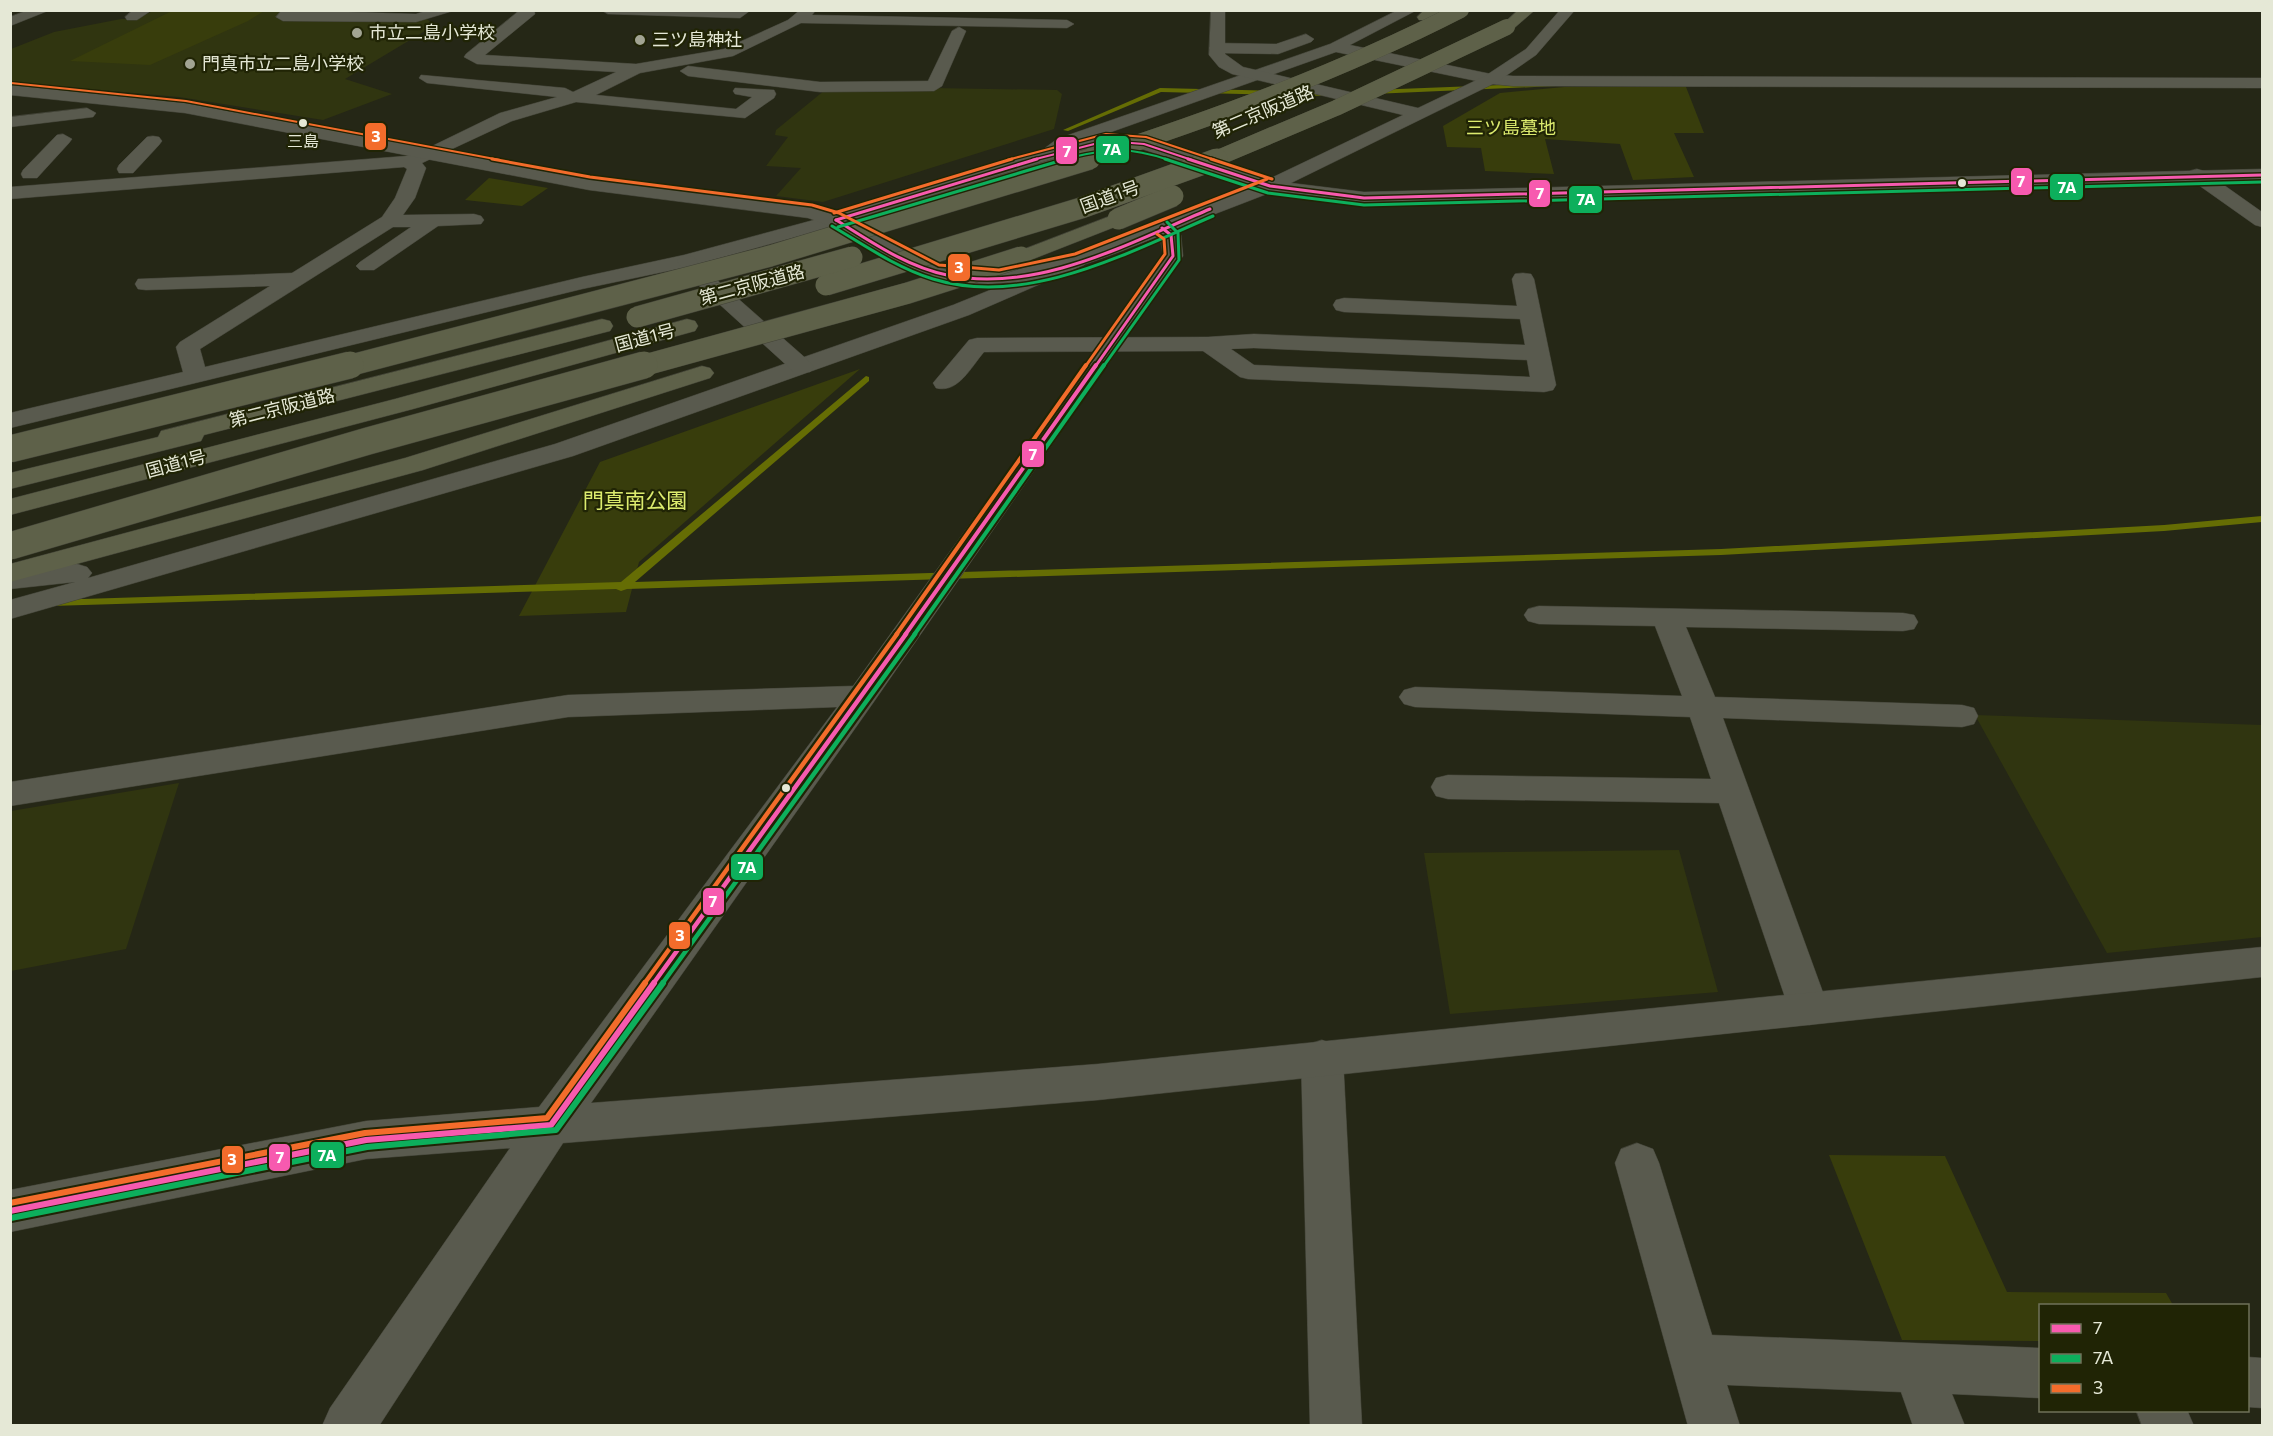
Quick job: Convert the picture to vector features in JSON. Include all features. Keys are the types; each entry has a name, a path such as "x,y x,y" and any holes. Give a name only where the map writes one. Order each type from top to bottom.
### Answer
{"highway":[{"name":"第二京阪道路","path":"1121,170 1326,85 1381,59 1462,10"},
{"path":"10,449 599,303 941,206 1123,148 1301,84 1367,58 1462,10"},
{"name":"国道1号","path":"812,289 1068,212 1230,154 1352,98 1429,66 1528,10"},
{"name":"国道1号","path":"1121,170 1218,127 1308,71 1403,31 1423,13"},
{"name":"第二京阪道路","path":"1021,257 1192,188 1306,136 1425,71 1510,19"},
{"name":"国道1号","path":"10,507 404,404 681,319 988,220 1051,197"},
{"name":"第二京阪道路","path":"10,475 637,317 917,236"},
{"path":"10,546 368,441 897,297 1021,257"},
{"path":"10,573 380,473 590,410 905,302 1021,257"},
{"name":"国道1号","path":"10,481 395,386 681,319 715,318 755,306"}],"street":[{"path":"10,22 43,10"},
{"path":"291,10 283,17 416,18 449,10"},
{"path":"527,10 528,14 471,57 504,61 707,72 820,87 934,86 959,31"},
{"path":"608,10 740,14 744,10"},
{"path":"1218,10 1219,59 1238,71 1421,114"},
{"path":"10,610 564,450 961,310 1077,261 1270,186 1421,114 1491,79 1531,52 1568,10"},
{"path":"1042,157 1063,143 1260,75 1423,13"},
{"path":"10,193 289,169 370,166 418,158 506,117 579,96 620,79 636,69 728,53 781,29 804,14 998,17 1067,24"},
{"path":"781,29 806,33 959,31 998,17"},
{"path":"1217,48 1284,49 1318,33"},
{"path":"1335,47 1491,79 1823,83 2262,83"},
{"path":"470,81 504,61"},
{"path":"427,78 470,81 732,114 739,114 768,94 677,85"},
{"path":"620,79 654,83"},
{"path":"11,91 185,108 418,158 589,184 810,212 836,220 937,272 949,275 1000,277 1034,272 1077,261"},
{"path":"10,122 87,113"},
{"path":"709,129 732,114"},
{"path":"30,174 63,140"},
{"path":"126,169 153,141"},
{"path":"10,421 582,283 687,261 836,220 1088,144 1114,141 1144,144 1270,186 1364,198 2262,175"},
{"path":"196,375 188,347 389,221 405,198 417,168 418,158"},
{"path":"10,176 253,162 276,164 289,169"},
{"path":"2197,175 2262,221"},
{"path":"389,221 474,220"},
{"path":"367,266 433,221"},
{"path":"348,1425 552,1125 861,696 1173,256 1171,235 1162,228"},
{"path":"687,261 692,269 802,367"},
{"path":"146,284 294,279"},
{"path":"1208,344 1248,372 1544,385 1522,279"},
{"path":"1344,305 1529,313"},
{"path":"945,383 977,345 1111,346 1254,341 1537,353"},
{"path":"10,580 36,579 189,559"},
{"path":"1539,615 1903,622"},
{"path":"1667,617 1703,707 1809,1009"},
{"path":"10,794 568,706 861,696"},
{"path":"1415,697 1962,716"},
{"path":"1448,787 1732,791"},
{"path":"10,1211 366,1140 1098,1082 1322,1057 2262,962"},
{"path":"1322,1057 1336,1425"},
{"path":"1637,1163 1714,1425"},
{"path":"1694,1359 2039,1374"},
{"path":"1917,1368 1939,1425"}],"shaded area":[{"name":"門真市立二島小学校","path":"153,11 286,11 277,18 397,20 424,17 435,25 345,79 392,94 323,120 179,97 11,82 11,49 54,32 121,19 136,19"},
{"path":"932,88 1057,90 1062,94 1054,129 823,202 776,196 801,168 766,166 788,137 775,135 776,130 825,90"},
{"path":"1975,715 2262,725 2262,937 2107,953"},
{"path":"179,783 126,949 11,971 11,811"},
{"path":"1679,850 1718,992 1450,1014 1424,853"}],"green space":[{"path":"172,11 264,11 248,21 150,65 70,61"},
{"name":"三ツ島墓地","path":"1564,87 1686,87 1704,133 1674,133 1694,177 1633,180 1620,144 1545,139 1554,174 1485,171 1481,148 1447,147 1443,126 1500,93"},
{"path":"489,178 548,188 522,206 465,200"},
{"name":"門真南公園","path":"860,369 639,562 626,612 519,616 600,462"},
{"path":"1829,1155 1945,1156 2007,1292 2166,1293 2172,1304 2039,1304 2039,1341 1902,1340"}],"waterway":[{"path":"1373,92 1554,85"},
{"path":"1066,130 1160,90 1329,94"},
{"path":"624,586 866,379"},
{"path":"624,586 1721,552 2164,528 2262,519"},
{"path":"51,603 624,586"}],"transit line":[{"name":"3","path":"11,83 186,101 590,177 812,205 839,213 939,265 976,270 999,270 1075,254 1267,179"},
{"name":"3","path":"834,213 1040,150 1106,134 1146,137 1272,179"},
{"name":"7","path":"836,220 1042,157 1106,141 1144,144 1270,186 1364,198 2262,175"},
{"name":"7A","path":"838,227 1044,164 1106,149 1142,151 1268,193 1364,205 2262,182"},
{"name":"7","path":"836,220 890,252 932,271 980,279 1013,277 1047,271 1082,261 1210,209"},
{"name":"7A","path":"832,226 917,274 947,283 981,286 1016,284 1084,269 1213,216"},
{"name":"7A","path":"11,1218 367,1147 556,1130 868,700 1179,260 1178,233 1167,222"},
{"name":"7","path":"10,1211 366,1140 551,1125 862,696 1173,256 1171,235 1162,228"},
{"name":"3","path":"10,1203 365,1133 547,1118 856,692 1165,254 1164,239 1157,234"}],"place":[{"name":"市立二島小学校","path":"357,33"},
{"name":"三ツ島神社","path":"640,40"},
{"name":"門真市立二島小学校","path":"190,64"},
{"name":"三島","path":"303,123"}]}
